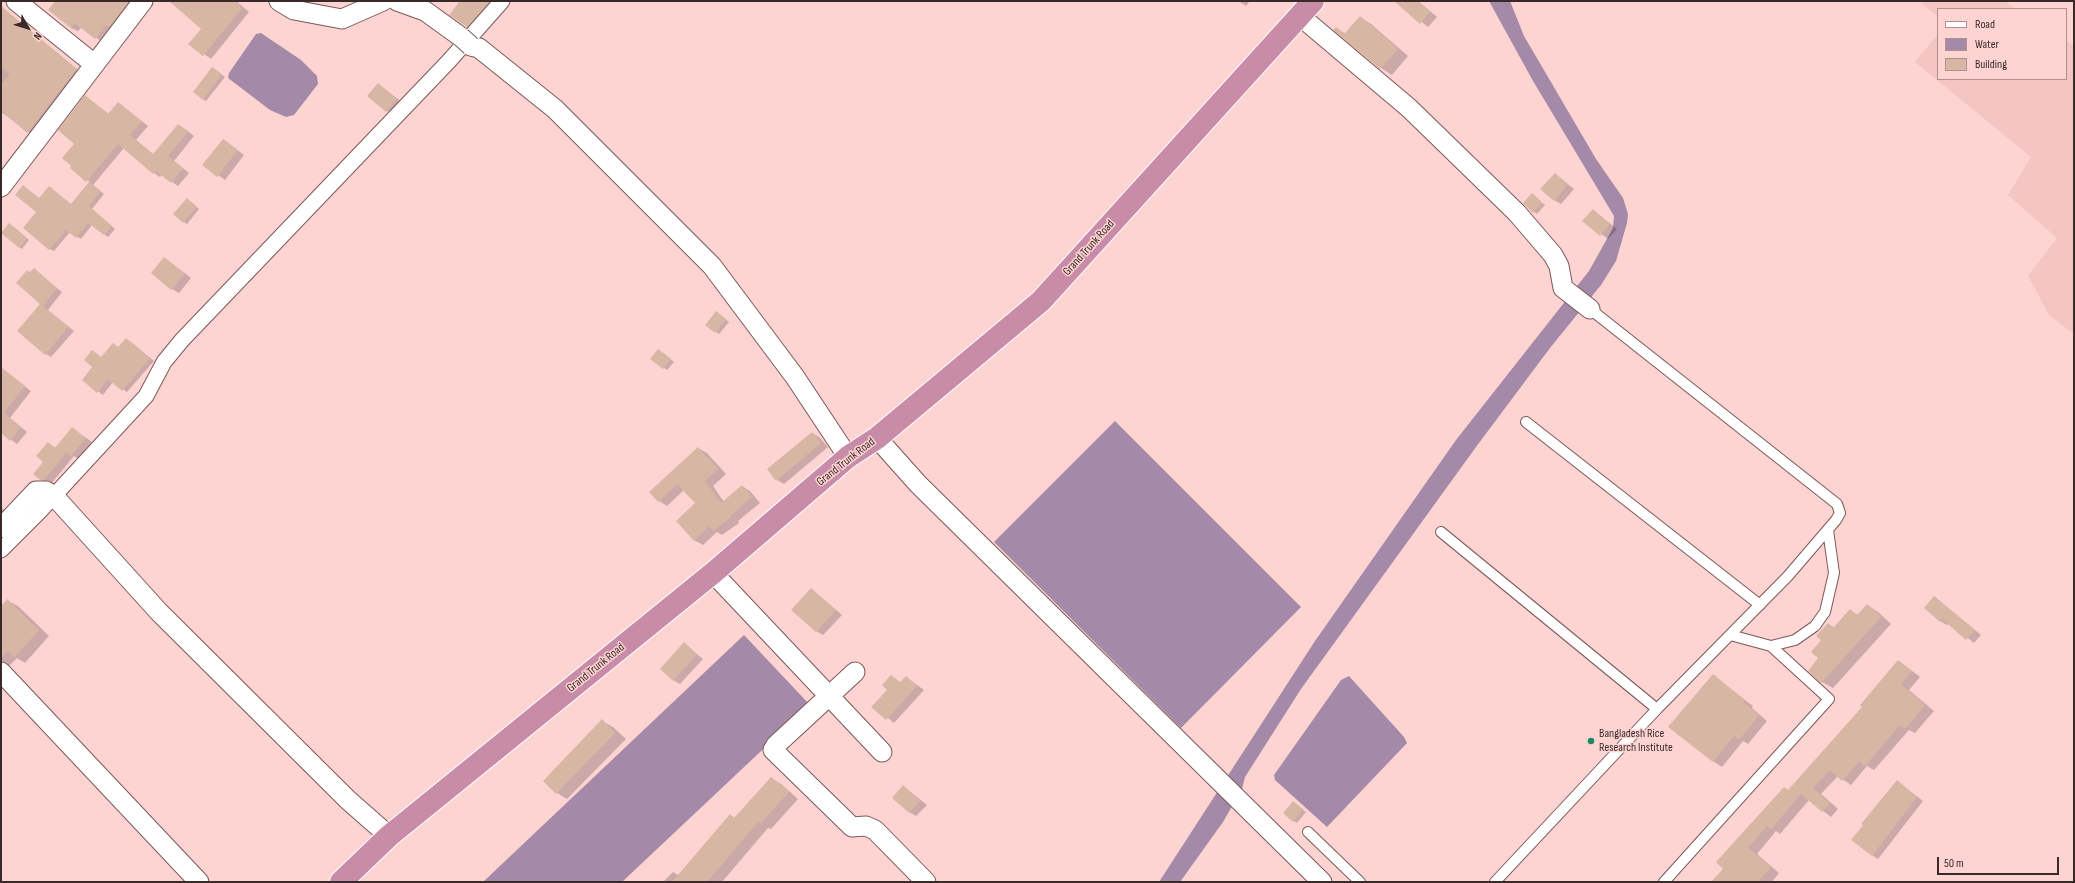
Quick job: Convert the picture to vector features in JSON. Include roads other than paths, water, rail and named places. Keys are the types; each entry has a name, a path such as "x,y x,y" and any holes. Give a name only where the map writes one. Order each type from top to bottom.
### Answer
{"highway":[{"name":"Grand Trunk Road","path":"341,882 389,836 713,573 848,457 877,438 1041,301 1306,8"}],"street":[{"path":"16,1 94,64"},
{"path":"1,187 143,1"},
{"path":"279,1 294,10 342,19 382,1"},
{"path":"397,1 425,12 466,42 480,48 554,109 712,266 795,377 848,457"},
{"path":"1,550 54,496 146,396 164,362 182,340 449,61 502,1"},
{"path":"1306,8 1517,213 1553,255 1559,266 1563,288 1590,310"},
{"path":"877,438 918,484 1322,882"},
{"path":"1,528 36,492 46,491 54,496 159,612 348,800 389,836"},
{"path":"713,573 882,752"},
{"path":"1,672 199,882"},
{"path":"854,672 776,745 774,750 852,827 866,826 875,830 926,882"}],"lane":[{"path":"1495,882 1657,709 1760,605 1828,530 1840,513 1837,504 1590,310"},
{"path":"1526,422 1760,605"},
{"path":"1771,646 1795,640 1806,634 1815,626 1825,612 1834,573 1828,530"},
{"path":"1442,532 1657,709"},
{"path":"1664,882 1830,699 1771,646 1730,635"},
{"path":"1308,832 1360,882"}],"water":[{"path":"1489,1 1510,1 1524,36 1596,159 1623,198 1628,214 1627,223 1616,261 1601,285 1550,348 1476,447 1301,689 1245,777 1242,789 1223,822 1180,882 1159,882 1315,641 1456,440 1589,271 1613,228 1614,216 1533,81"},
{"path":"261,33 301,60 317,76 318,84 294,115 286,117 270,110 228,78 229,73 256,34"},
{"path":"1115,421 1301,607 1181,728 994,542"},
{"path":"744,635 810,705 622,882 483,882"},
{"path":"1349,676 1404,737 1407,743 1327,827 1275,780 1274,775 1341,680"}],"place":[{"name":"Bangladesh Rice Research Institute","path":"1591,741"}]}
